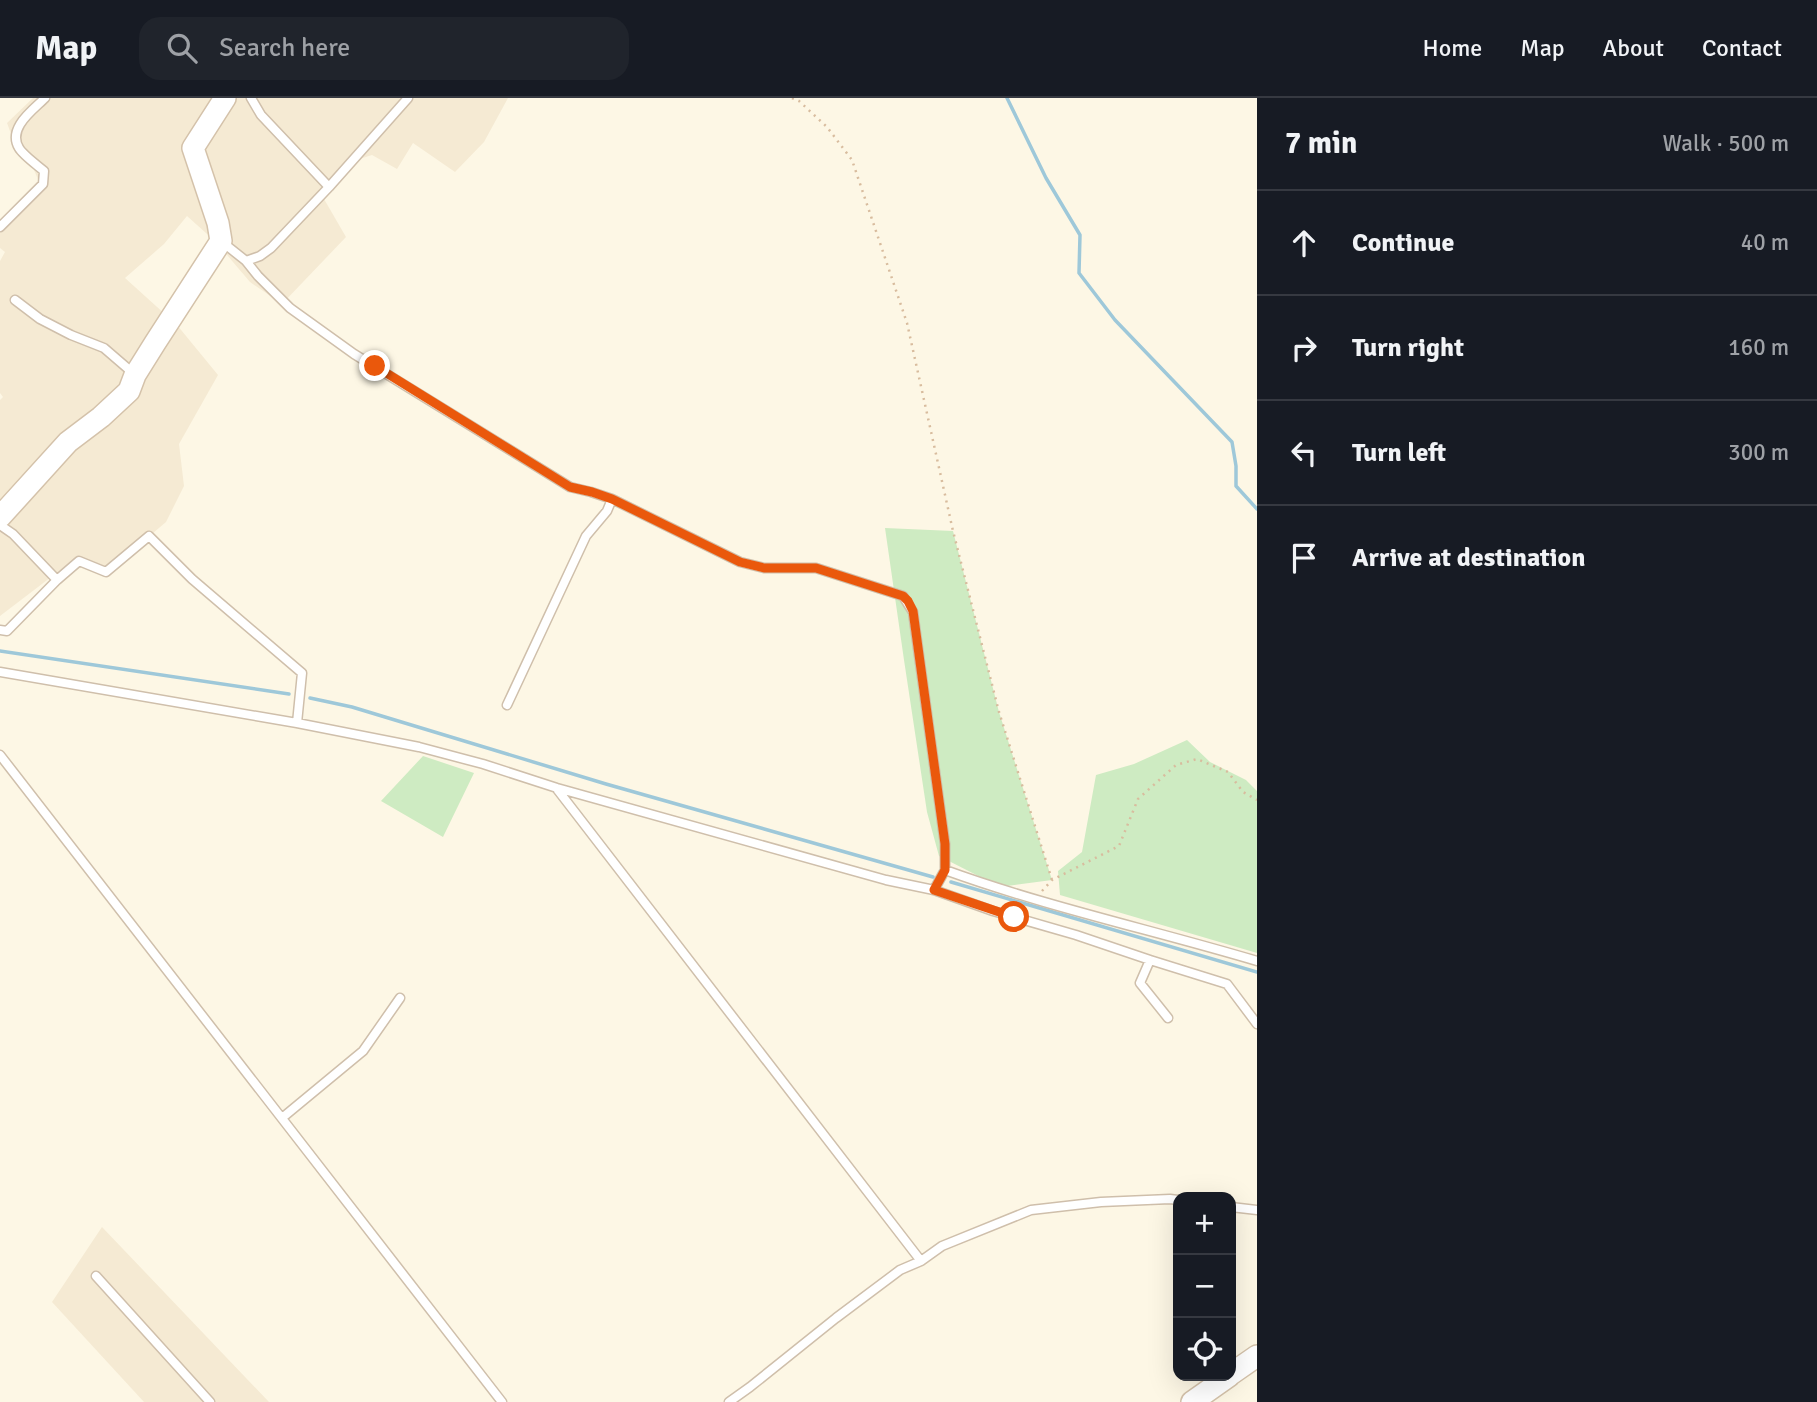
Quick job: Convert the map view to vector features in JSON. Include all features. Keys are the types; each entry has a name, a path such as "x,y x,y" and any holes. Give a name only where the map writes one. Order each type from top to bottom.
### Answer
{"street":[{"path":"0,517 68,442 102,417 129,391 135,375 221,241 218,223 192,148 225,98"},
{"path":"1236,1371 1257,1356"},
{"path":"1192,1402 1222,1381"}],"lane":[{"path":"0,227 43,184 44,171 19,149 16,139 19,125 45,98"},
{"path":"251,98 261,115 329,187"},
{"path":"246,261 271,248 408,98"},
{"path":"221,241 246,261 290,308 354,354 570,487 612,499 740,562 764,568 816,568 903,596 913,611 943,817 945,870 934,890"},
{"path":"15,299 40,319 104,348 135,375"},
{"path":"507,705 586,536 607,511 612,499"},
{"path":"0,524 57,580"},
{"path":"0,630 7,631 79,561 106,572 149,536 192,579 302,673 297,723"},
{"path":"0,672 297,723 419,747 886,880 934,890 1227,984 1257,1024"},
{"path":"0,755 502,1402"},
{"path":"557,788 920,1261"},
{"path":"945,870 1105,920 1257,961"},
{"path":"1150,960 1140,983 1168,1018"},
{"path":"282,1118 363,1051 400,998"},
{"path":"729,1402 900,1270 943,1246 1031,1210 1101,1202 1173,1200"},
{"path":"1236,1208 1257,1210"},
{"path":"96,1276 210,1402"}],"path":[{"path":"792,98 799,101 827,127 852,160 907,323 953,531 999,712 1052,880"},
{"path":"1035,899 1052,880 1119,846 1138,799 1176,765 1197,759 1228,772 1243,792 1257,800"}],"shaded area":[{"path":"33,98 508,98 484,142 455,172 413,143 397,169 372,155 341,165 324,199 346,237 282,304 250,282 216,242 187,216 164,244 125,278 177,325 218,375 179,444 184,486 166,522 105,574 76,558 0,616 0,400 3,397 0,393 0,261 5,252 0,248 0,222 39,182 32,165 18,153 7,123"},
{"path":"102,1227 269,1402 144,1402 52,1302"}],"green space":[{"path":"885,528 953,531 999,712 1052,880 1000,887 939,856 927,812"},
{"path":"1187,740 1210,762 1246,780 1257,791 1257,953 1060,895 1058,871 1082,852 1096,775 1134,764"},
{"path":"423,756 474,773 443,837 381,801"}],"waterway":[{"path":"1007,98 1046,178 1080,235 1079,273 1115,320 1232,442 1236,486 1257,509"},
{"path":"0,651 289,694"},
{"path":"310,698 352,707 606,784 933,877"},
{"path":"951,882 1257,972"}],"route":[{"path":"375,366 570,487 612,499 740,562 764,568 816,568 903,596 913,611 943,817 945,870 934,890 1014,917"}]}
